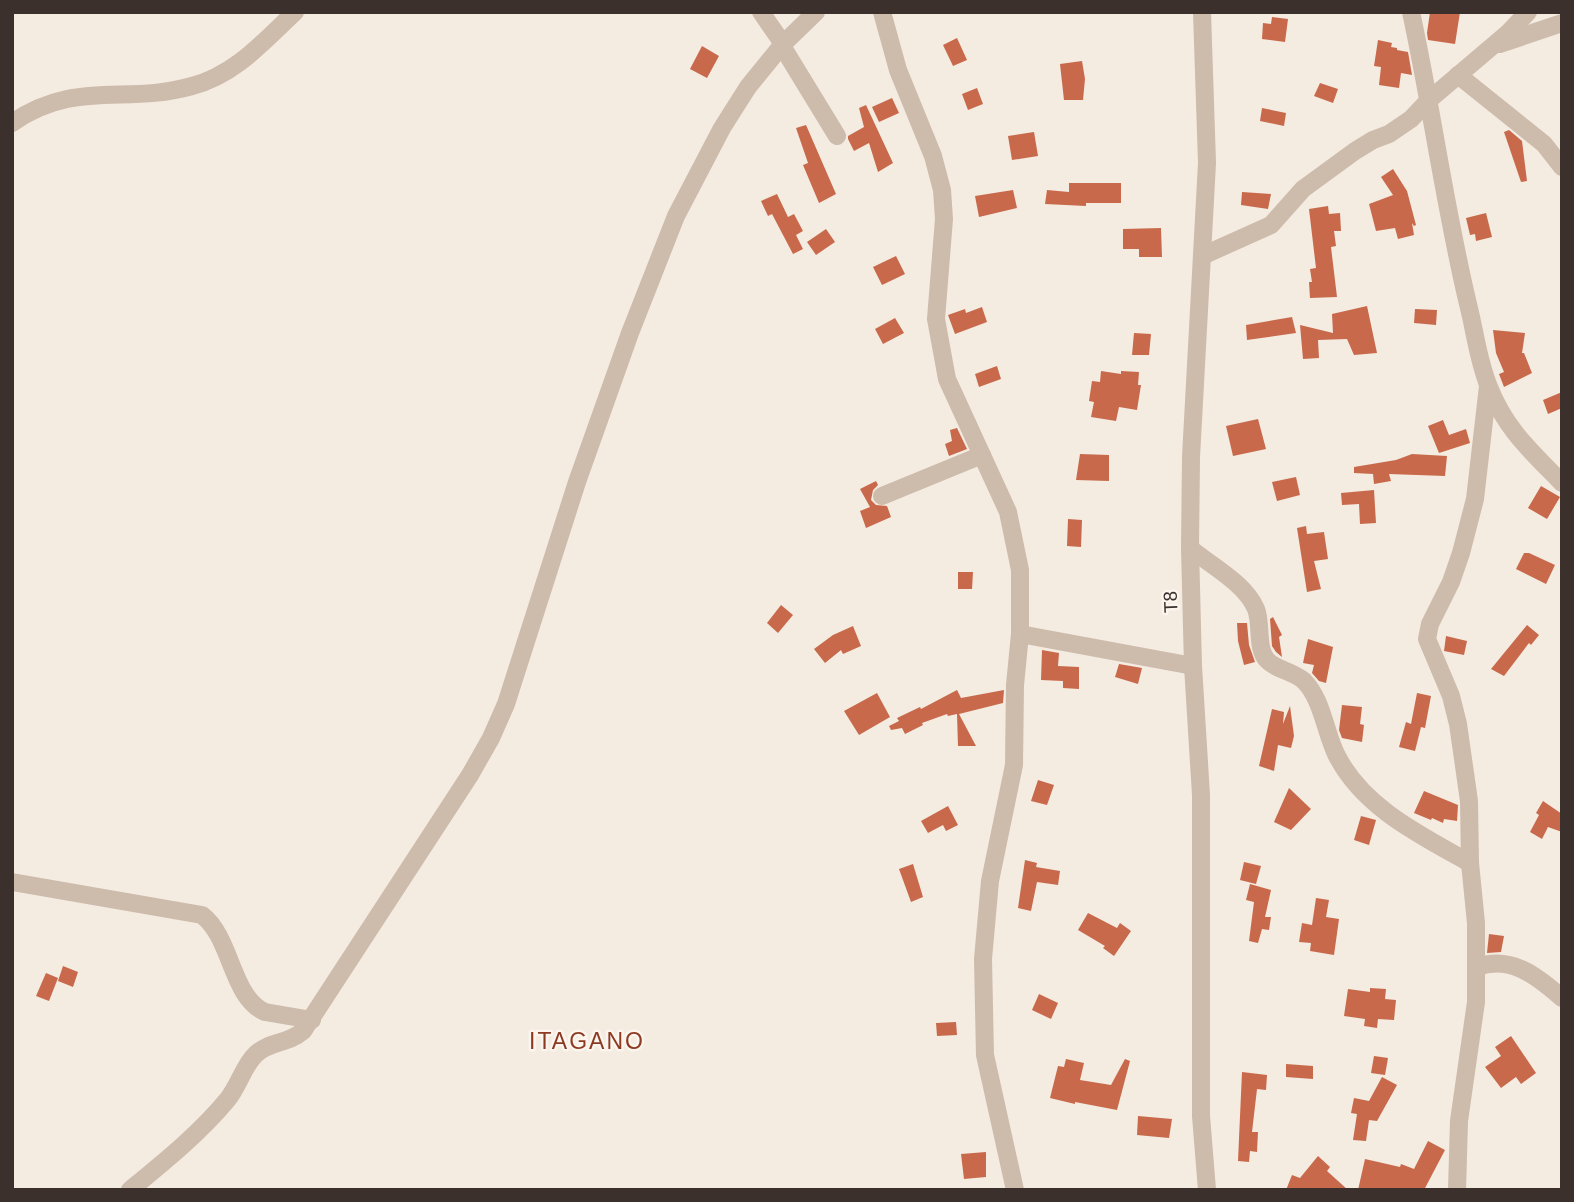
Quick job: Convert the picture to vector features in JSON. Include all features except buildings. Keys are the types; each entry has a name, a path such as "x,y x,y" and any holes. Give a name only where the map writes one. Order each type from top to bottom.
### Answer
{"street":[{"path":"12,123 38,107 64,98 174,90 194,86 224,74 246,58 295,12"},
{"path":"761,12 837,136"},
{"path":"130,1190 214,1114 236,1089 253,1056 262,1048 294,1039 312,1020 470,775 506,704 577,482 630,333 676,216 722,128 748,87 783,45 816,12"},
{"path":"882,12 898,71 929,144 942,190 944,219 936,301 939,343 955,399 998,486 1016,539 1020,570 1014,765 989,881 983,959 985,1055 1015,1190"},
{"name":"T8","path":"1202,12 1207,163 1191,457 1190,548 1193,666 1201,796 1201,1116 1207,1190"},
{"path":"1412,12 1429,100 1437,160 1488,386 1520,442 1562,483"},
{"path":"1202,256 1271,225 1311,182 1373,139 1389,134 1411,119 1528,12"},
{"path":"1490,48 1562,23"},
{"path":"1458,75 1544,144 1562,167"},
{"path":"1457,1190 1459,1121 1476,1002 1477,967 1469,802 1458,724 1451,696 1427,639 1430,624 1455,573 1472,510 1484,438 1488,386"},
{"path":"882,496 982,455"},
{"path":"1190,548 1247,595 1258,617 1263,652 1268,662 1291,671 1313,692 1337,756 1364,793 1381,809 1470,863"},
{"path":"1020,634 1193,666"},
{"path":"12,882 202,915 217,929 244,989 257,1009 312,1020"},
{"path":"1477,967 1506,964 1525,969 1562,998"}],"district":[{"name":"ITAGANO","path":"587,1041"}]}
